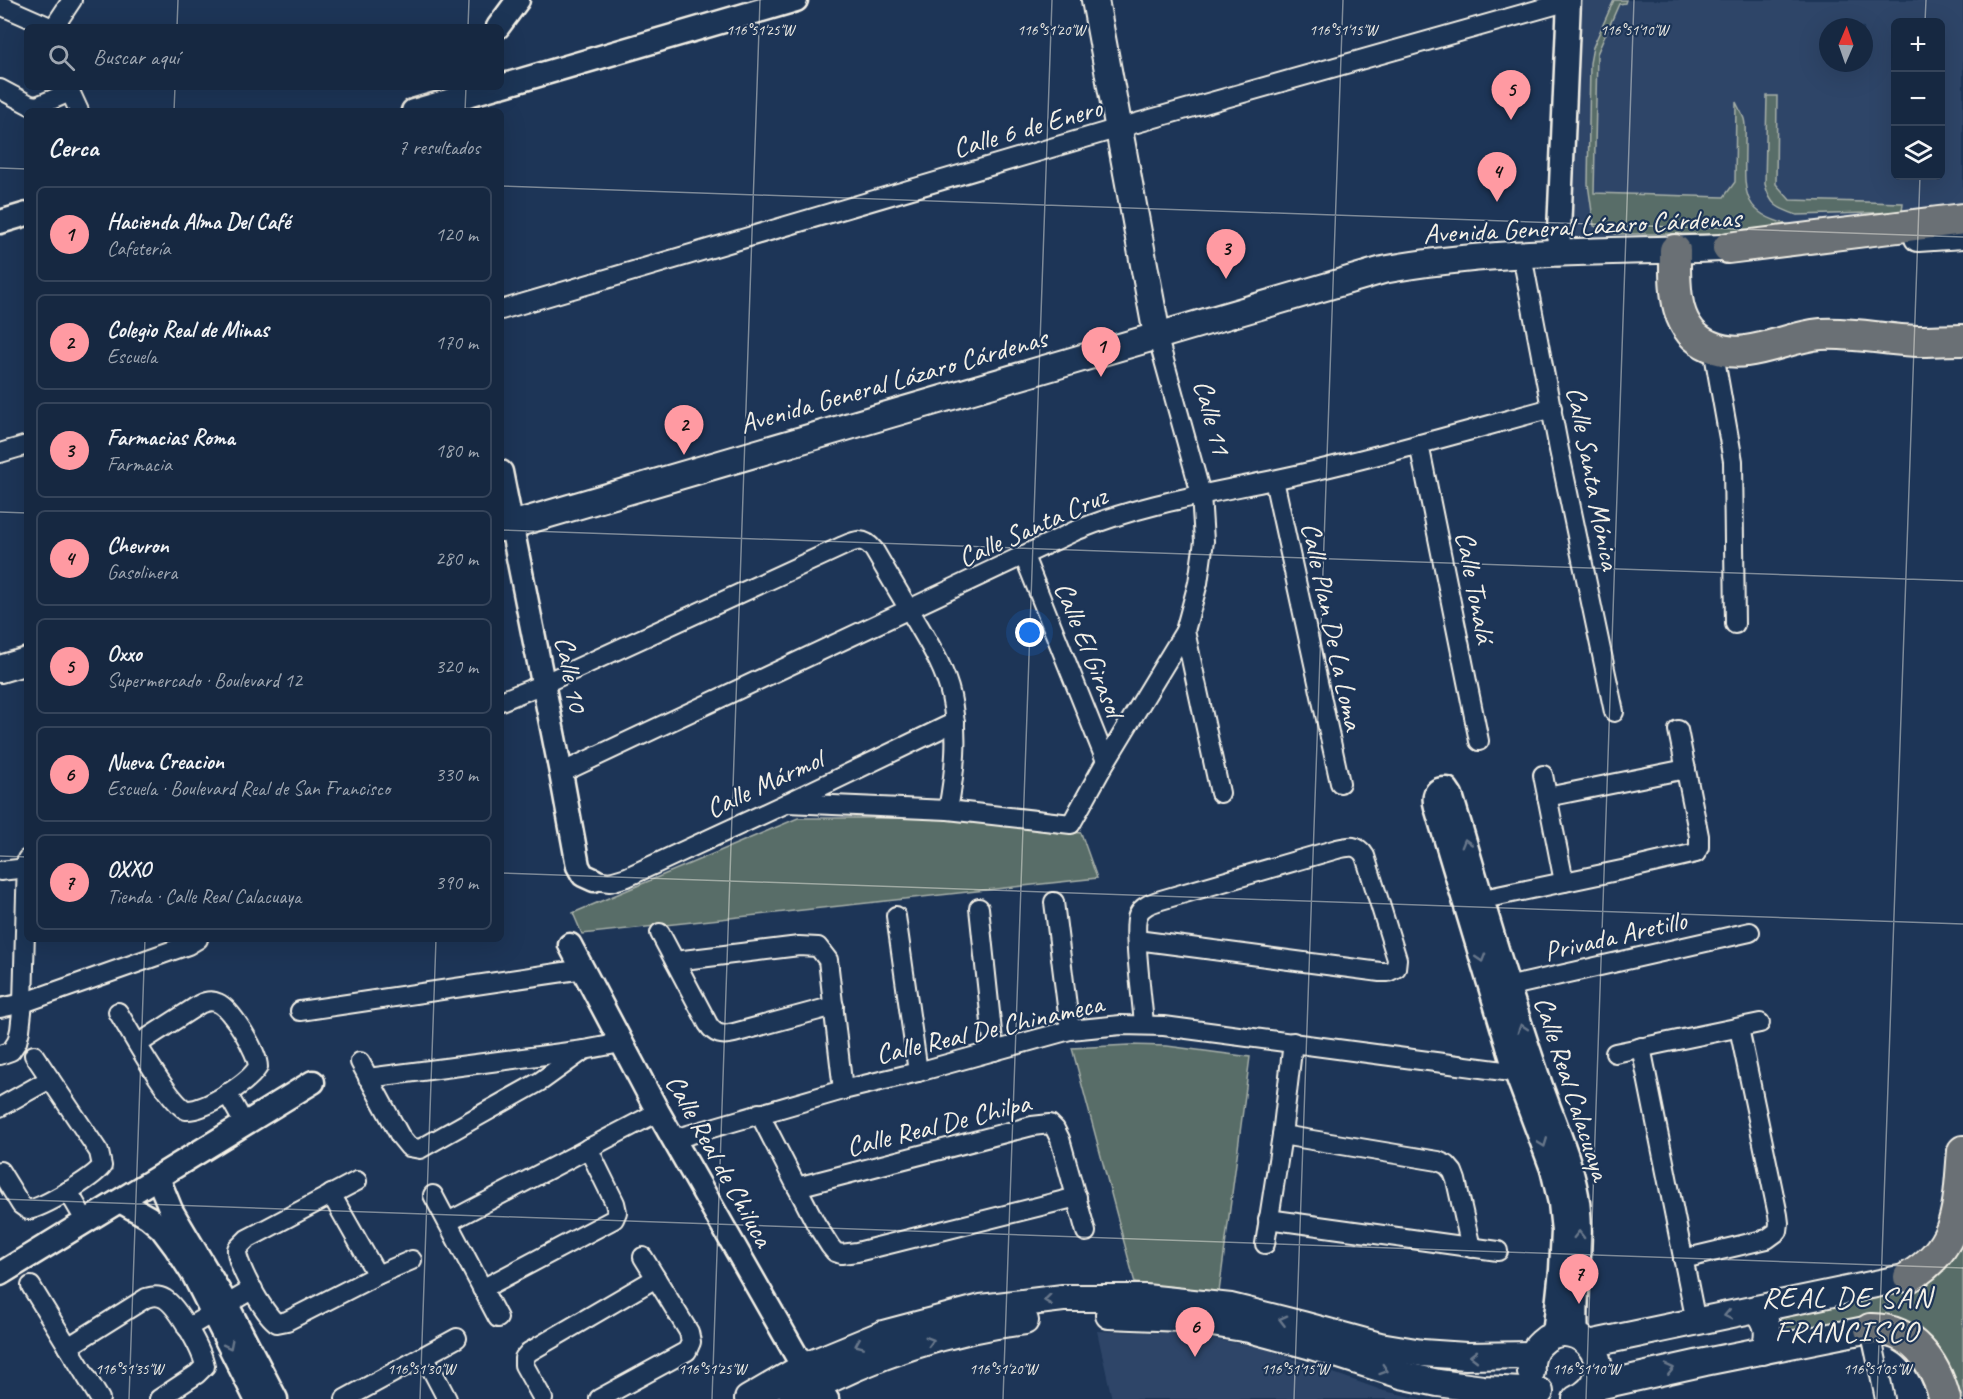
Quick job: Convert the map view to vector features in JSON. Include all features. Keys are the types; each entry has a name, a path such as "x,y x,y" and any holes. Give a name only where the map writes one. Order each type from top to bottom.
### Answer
{"highway":[{"path":"1728,248 1963,219"},
{"path":"1675,250 1675,284 1683,320 1688,332 1713,348 1727,352 1746,351 1804,335 1825,334 1867,335 1916,341 1963,340"},
{"path":"1916,341 1963,358"},
{"path":"1909,1277 1936,1257 1946,1243 1953,1226 1958,1202 1963,1151"},
{"path":"1870,1329 1894,1332 1915,1344 1934,1368 1945,1399"}],"main road":[{"name":"Calle 11","path":"1095,0 1157,335"},
{"name":"Avenida General Lázaro Cárdenas","path":"506,526 1383,270 1424,262 1473,257 1728,248 1963,235"},
{"path":"0,669 24,662"},
{"path":"1546,1395 1534,1384 1530,1365 1532,1355 1544,1340 1696,1322 1909,1277"},
{"path":"792,1399 894,1331 981,1308 1063,1298 1145,1298 1231,1307 1380,1346 1422,1353 1466,1356 1532,1355"},
{"path":"1756,1309 1767,1323 1767,1343 1763,1351"},
{"path":"748,1399 816,1384 871,1360 927,1341 991,1325 1070,1315 1180,1318 1249,1329 1401,1375 1438,1383 1546,1395"},
{"path":"1696,1322 1696,1345 1705,1362"},
{"path":"1584,1393 1705,1362 1870,1329"},
{"path":"1573,1338 1595,1353 1598,1364 1597,1376 1584,1393"}],"street":[{"path":"54,24 72,0"},
{"path":"500,24 518,0"},
{"path":"504,85 796,0"},
{"path":"1558,254 1569,1"},
{"name":"Calle 6 de Enero","path":"504,309 1119,128 1569,1"},
{"path":"0,4 45,24"},
{"path":"0,89 30,105 37,106 67,90"},
{"path":"69,90 78,108"},
{"path":"421,108 484,90"},
{"path":"0,222 24,215"},
{"name":"Calle Santa Mónica","path":"1522,255 1614,712"},
{"name":"Calle 11","path":"948,810 1071,824 1106,761 1185,631 1198,583 1204,541 1201,494 1157,335"},
{"path":"1713,348 1733,461 1735,624"},
{"name":"Calle Santa Cruz","path":"561,773 1075,531 1106,519 1201,494 1274,480 1419,444 1552,408"},
{"name":"Calle Tonalá","path":"1419,444 1479,741"},
{"path":"0,453 24,446"},
{"name":"Calle Plan De La Loma","path":"1274,480 1340,783"},
{"name":"Calle 10","path":"504,504 506,526 543,684 578,866 583,875 594,880"},
{"path":"504,700 843,546 862,540 870,544 909,610 940,664 951,695 955,722 955,766 948,810 787,803"},
{"name":"Calle El Girasol","path":"1024,556 1106,761"},
{"path":"1185,631 1220,793"},
{"name":"Calle Mármol","path":"594,880 610,882 627,877 955,722"},
{"path":"1473,901 1696,853 1699,847 1699,836 1678,730"},
{"path":"1547,797 1686,769"},
{"path":"1543,775 1564,882"},
{"path":"1137,940 1372,971 1388,972 1396,968 1397,959 1368,862 1362,850 1353,846 1337,849 1161,900 1143,908 1136,921 1137,940 1144,1025"},
{"path":"0,871 24,868"},
{"name":"Calle Real Calacuaya","path":"1473,901 1526,1074 1570,1163 1577,1197 1580,1231 1573,1338"},
{"path":"1054,902 1070,1030"},
{"path":"979,909 994,1051"},
{"path":"896,916 918,1072"},
{"name":"Privada Aretillo","path":"1500,988 1750,932"},
{"path":"660,933 708,1024 716,1033 721,1035 734,1033 834,1006"},
{"path":"0,1055 11,1051 17,1042 23,1003 25,942"},
{"path":"0,1008 23,1003 193,942"},
{"name":"Calle Real de Chiluca","path":"570,945 658,1112 816,1384"},
{"path":"675,962 812,945 822,950 828,960 843,1090"},
{"path":"300,1011 584,969"},
{"path":"118,1012 138,1044 173,1098 186,1110 197,1109 227,1093 248,1079 258,1067 255,1054 234,1020 223,1005 214,1001 200,1004 138,1044"},
{"path":"1615,1053 1760,1023"},
{"name":"Calle Real De Chinameca","path":"674,1139 759,1113 1070,1030 1106,1026 1144,1025 1293,1042 1526,1074"},
{"path":"1683,1259 1767,1239 1778,1231 1778,1215 1739,1028"},
{"path":"1265,1244 1282,1135 1293,1042"},
{"path":"368,1078 584,1050 621,1043"},
{"path":"1641,1047 1696,1322"},
{"path":"360,1062 405,1143 409,1148 420,1149 541,1081 584,1050"},
{"path":"0,1171 24,1209 33,1209 68,1191 95,1173 102,1162 96,1146 34,1055"},
{"path":"0,1107 50,1079"},
{"path":"0,1274 314,1082"},
{"path":"227,1093 245,1125"},
{"path":"448,1222 658,1112"},
{"path":"759,1113 830,1246 835,1252 841,1254 857,1252 1077,1197"},
{"name":"Calle Real De Chilpa","path":"797,1187 1045,1124 1053,1126 1060,1139 1086,1232"},
{"path":"1282,1135 1418,1157 1447,1165 1453,1172 1471,1248"},
{"path":"482,1289 614,1219 617,1212 615,1203 588,1148"},
{"path":"158,1178 167,1203 219,1308 256,1399"},
{"path":"357,1181 247,1239 239,1247 237,1256 253,1289 274,1322 287,1321 377,1275 412,1260"},
{"path":"68,1191 86,1222"},
{"path":"331,1194 377,1275"},
{"path":"433,1195 498,1318"},
{"path":"120,1202 148,1217 160,1228 219,1308 276,1399"},
{"path":"1268,1219 1498,1251"},
{"path":"599,1399 687,1351 690,1347 689,1332 643,1257"},
{"path":"543,1399 524,1365 526,1355 656,1278"},
{"path":"31,1286 100,1399"},
{"path":"187,1328 253,1289"},
{"path":"68,1347 139,1302 157,1296 166,1299 187,1328 201,1353 205,1366 197,1374 159,1399"},
{"path":"1870,1329 1885,1399"},
{"path":"345,1399 458,1338"},
{"path":"425,1357 447,1399"}],"shaded area":[{"path":"1563,0 1963,0 1963,233 1553,264"},
{"path":"1097,1331 1175,1333 1260,1347 1384,1391 1422,1399 1112,1399"}],"green space":[{"path":"1614,0 1626,0 1625,3 1619,4 1597,54 1594,193 1724,197 1735,182 1736,102 1745,125 1745,173 1748,197 1761,214 1791,225 1725,234 1615,234 1594,226 1588,184 1590,63 1593,47"},
{"path":"1767,96 1777,96 1776,184 1790,200 1903,203 1902,212 1797,215 1775,205 1769,197 1765,184"},
{"path":"798,818 939,818 1081,833 1097,878 582,934 573,913"},
{"path":"1167,1046 1250,1057 1219,1292 1135,1283 1072,1048"},
{"path":"1963,1235 1963,1399 1951,1399 1930,1343 1783,1337 1782,1323 1777,1315 1930,1281 1951,1261"}],"place":[{"name":"Oxxo","path":"1511,120"},
{"name":"Chevron","path":"1497,202"},
{"name":"Farmacias Roma","path":"1226,279"},
{"name":"Hacienda Alma Del Café","path":"1101,377"},
{"name":"Colegio Real de Minas","path":"684,455"},
{"name":"OXXO","path":"1579,1304"},
{"name":"Nueva Creacion","path":"1195,1357"}],"district":[{"name":"REAL DE SAN FRANCISCO","path":"1847,1314"}]}
